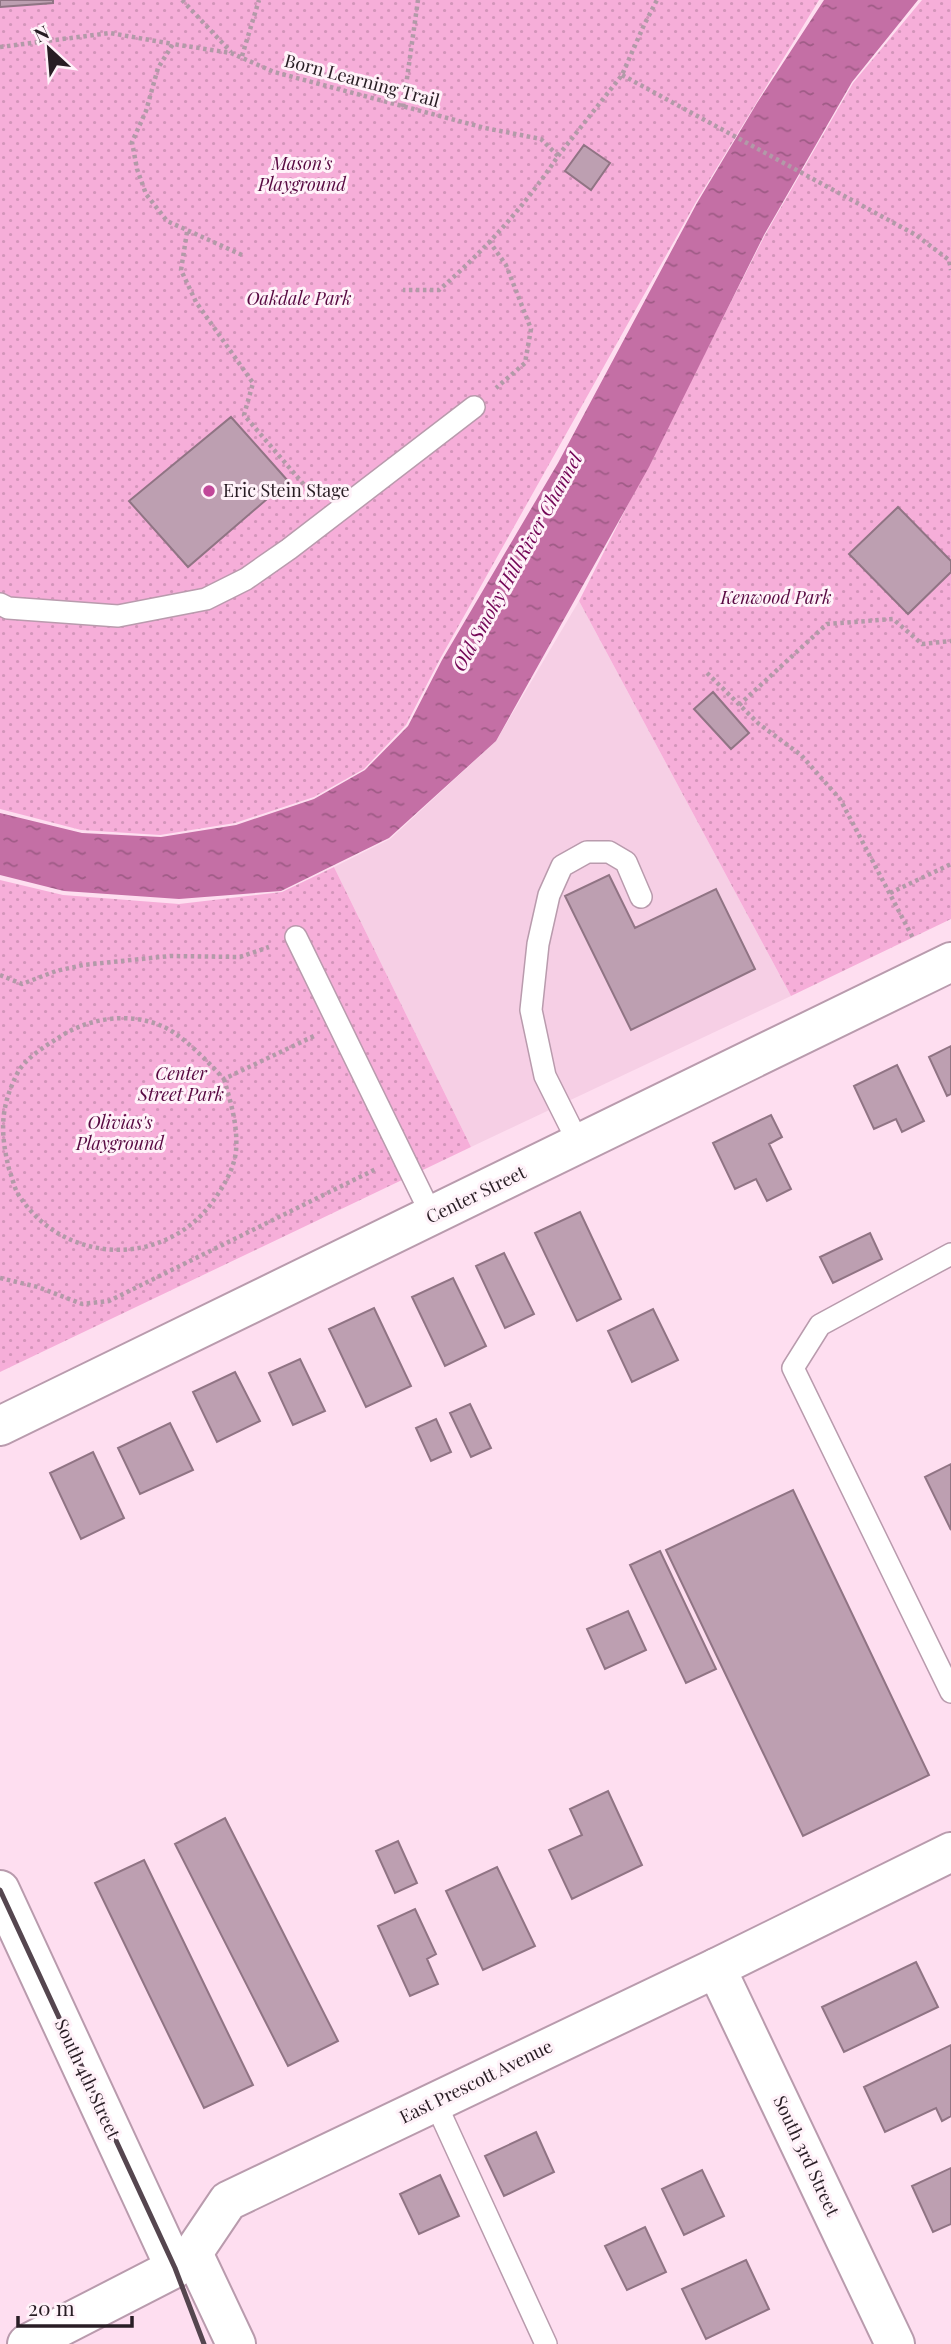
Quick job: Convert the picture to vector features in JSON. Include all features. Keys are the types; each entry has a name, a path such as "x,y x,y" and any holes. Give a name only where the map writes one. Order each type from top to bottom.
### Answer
{"street":[{"name":"Center Street","path":"0,1426 941,967"},
{"name":"East Prescott Avenue","path":"27,2344 184,2261 228,2201 716,1968 951,1852"},
{"name":"South 4th Street","path":"0,1890 184,2261 236,2344"},
{"name":"South 3rd Street","path":"716,1968 895,2344"}],"lane":[{"path":"0,604 8,608 118,616 206,599 246,579 474,407"},
{"path":"579,1144 545,1076 531,1010 538,944 549,895 562,866 587,852 609,852 626,862 641,897"},
{"path":"296,937 432,1216"},
{"path":"951,1254 820,1325 793,1368 951,1692"},
{"path":"435,2102 546,2344"}],"path":[{"path":"182,0 231,52"},
{"path":"242,56 259,0"},
{"path":"403,107 418,0"},
{"path":"403,290 439,290 464,268 536,189 558,156 622,75 657,0"},
{"name":"Born Learning Trail","path":"0,47 110,33 231,52 274,72 485,128 541,139 558,156"},
{"path":"173,44 158,68 146,111 132,142 137,169 146,194 167,221 242,256"},
{"path":"622,75 916,235 950,260 951,271"},
{"path":"187,232 181,270 196,302 253,383 244,415 331,516"},
{"path":"474,407 525,363 531,329 506,265 489,241"},
{"path":"739,705 827,624 893,619 922,644 951,641"},
{"path":"707,673 759,724 801,755 841,799 890,893 941,967"},
{"path":"890,893 951,864"},
{"path":"0,975 22,984 56,971 83,965 170,956 240,957 296,937"},
{"path":"135,1018 170,1030 200,1054 224,1079 235,1119 236,1154 222,1189 199,1219 168,1240 132,1250 94,1248 63,1237 37,1219 17,1192 1,1145 4,1110 19,1069 40,1049 68,1031 99,1020 135,1018"},
{"path":"224,1079 338,1024"},
{"path":"0,1278 38,1287 82,1304 109,1301 402,1156"}],"shaded area":[{"path":"579,601 791,996 471,1147 334,867 390,839 496,741"}],"green space":[{"name":"Oakdale Park","path":"0,0 819,0 696,202 440,659 406,725 364,769 314,797 235,823 160,835 81,830 0,809"},
{"name":"Kenwood Park","path":"922,0 951,0 951,919 791,996 579,601 765,235 853,83"},
{"name":"Center Street Park","path":"334,867 471,1147 0,1372 0,880 63,895 179,904 282,892"}],"water":[{"name":"Old Smoky Hill River Channel","path":"824,0 918,0 852,82 764,235 649,467 496,741 389,838 281,891 179,899 64,891 0,875 0,813 82,833 161,837 236,825 314,799 365,770 408,726 442,660 558,463 697,203 757,103"}],"building":[{"path":"0,0 53,0 53,3 0,7"},
{"path":"584,145 610,163 591,190 565,171"},
{"name":"Eric Stein Stage","path":"231,417 288,481 188,567 129,501"},
{"path":"898,507 951,561 951,572 908,614 849,554"},
{"path":"713,692 749,733 731,749 694,709"},
{"path":"609,875 635,928 716,889 755,969 631,1030 565,896"},
{"path":"951,1046 951,1094 947,1096 929,1057"},
{"path":"897,1065 924,1121 902,1132 896,1119 874,1129 854,1086"},
{"path":"771,1115 782,1137 769,1144 791,1189 767,1201 756,1179 735,1189 713,1143"},
{"path":"580,1212 621,1299 577,1321 535,1233"},
{"path":"870,1233 882,1259 833,1283 820,1257"},
{"path":"504,1253 534,1314 505,1328 476,1266"},
{"path":"453,1278 486,1346 445,1366 412,1297"},
{"path":"374,1308 411,1386 366,1407 329,1329"},
{"path":"653,1309 678,1360 632,1382 608,1331"},
{"path":"300,1359 325,1411 293,1425 269,1373"},
{"path":"235,1372 260,1421 217,1442 193,1392"},
{"path":"470,1404 491,1448 471,1457 450,1413"},
{"path":"436,1419 451,1452 431,1461 416,1428"},
{"path":"170,1423 193,1470 140,1494 118,1448"},
{"path":"93,1452 124,1518 81,1539 50,1473"},
{"path":"951,1464 951,1530 925,1477"},
{"path":"793,1490 929,1775 803,1836 666,1550"},
{"path":"660,1551 716,1669 686,1683 630,1565"},
{"path":"628,1611 646,1650 605,1669 587,1629"},
{"path":"608,1791 642,1865 572,1899 549,1850 582,1835 570,1809"},
{"path":"225,1818 338,2041 288,2066 175,1844"},
{"path":"398,1841 417,1883 395,1893 376,1851"},
{"path":"144,1860 253,2085 204,2108 95,1883"},
{"path":"497,1867 535,1946 483,1970 446,1891"},
{"path":"415,1909 436,1954 427,1959 438,1984 410,1996 378,1926"},
{"path":"916,1962 938,2007 844,2052 822,2007"},
{"path":"951,2045 951,2116 942,2121 936,2108 885,2132 864,2087"},
{"path":"536,2132 554,2172 504,2196 485,2156"},
{"path":"951,2168 951,2224 933,2232 912,2186"},
{"path":"702,2170 724,2216 684,2235 662,2189"},
{"path":"440,2175 459,2216 419,2234 400,2194"},
{"path":"645,2227 666,2272 627,2290 605,2246"},
{"path":"746,2260 769,2309 706,2339 682,2289"}],"railway":[{"path":"0,1890 175,2268 204,2344"}],"place":[{"name":"Eric Stein Stage","path":"209,491"}],"park label":[{"name":"Mason's Playground","path":"302,174"},
{"name":"Olivias's Playground","path":"120,1133"}]}
